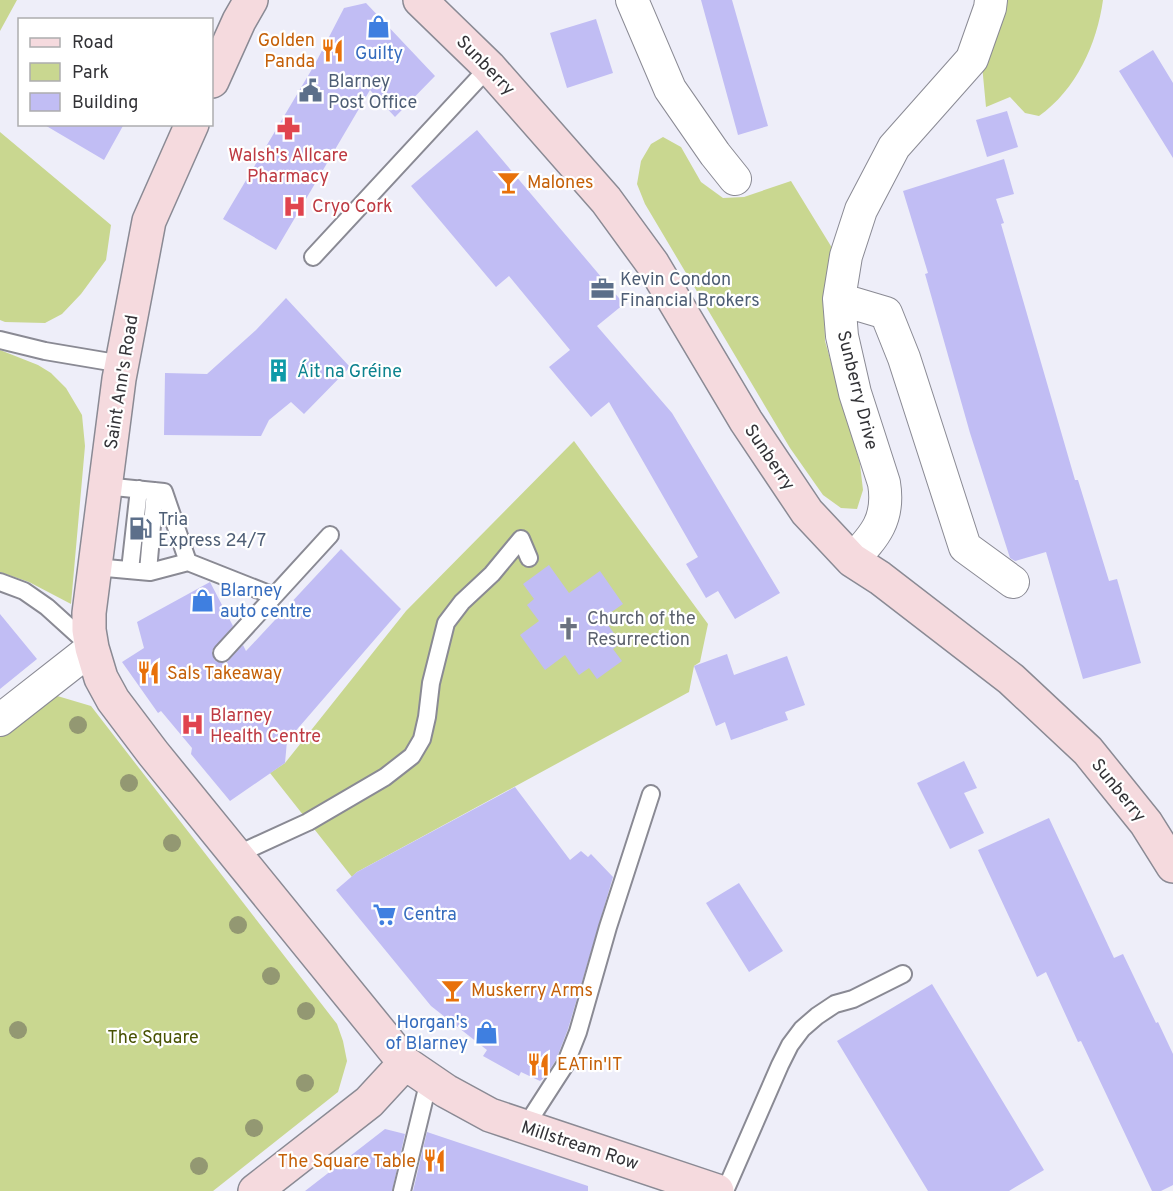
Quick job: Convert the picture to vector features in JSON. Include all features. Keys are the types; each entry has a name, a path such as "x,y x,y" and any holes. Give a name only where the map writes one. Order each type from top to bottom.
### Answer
{"street":[{"path":"213,79 251,0"},
{"path":"632,0 670,89 735,179"},
{"name":"Sunberry Drive","path":"852,560 869,543 881,525 886,496 884,483 855,393 842,336 839,299 846,256 861,210 894,147 972,59 991,0"},
{"name":"Sunberry","path":"423,1 489,67 606,200 652,263 746,421 807,512 852,560 880,578 1011,679 1088,751 1146,823 1173,866"},
{"name":"Saint Ann's Road","path":"92,648 89,613 104,486 122,364 149,221 191,126"},
{"path":"839,299 886,313 904,358 965,546 1013,582"},
{"path":"0,720 92,648 101,678 113,700 153,753 426,1078 369,1102 255,1191"},
{"name":"Millstream Row","path":"426,1078 489,1115 717,1191"}],"lane":[{"path":"313,257 489,67"},
{"path":"0,340 45,351 122,364"},
{"path":"104,486 164,492 188,562"},
{"path":"130,570 147,490"},
{"path":"147,490 148,572"},
{"path":"222,653 330,535"},
{"path":"237,855 308,822 385,777 412,756 422,740 428,717 431,683 446,623 462,602 492,574 521,539 529,558"},
{"path":"95,567 148,572 188,562 274,596"},
{"path":"0,582 24,591 47,607 92,648"},
{"path":"525,1127 565,1065 578,1032 608,927 651,794"},
{"path":"725,1191 780,1065 790,1045 802,1029 835,1004 853,999 903,974"},
{"path":"402,1191 426,1078"}],"green space":[{"path":"0,0 17,0 0,31"},
{"path":"1001,0 1103,0 1096,33 1083,65 1064,93 1039,116 1025,113 1010,97 986,107 982,65"},
{"path":"0,132 111,225 106,260 81,294 62,314 45,323 0,320"},
{"path":"663,137 681,147 701,182 723,198 744,197 791,181 837,256 824,294 825,341 860,464 863,490 857,509 841,508 823,495 790,448 645,204 637,184 641,161 651,144"},
{"path":"0,350 38,365 51,373 66,388 82,415 85,446 71,604 29,582 0,572"},
{"path":"574,441 708,624 700,662 694,666 689,692 357,872 352,877 270,773 285,763 406,611"},
{"name":"The Square","path":"54,695 91,706 337,1024 343,1041 347,1061 338,1092 213,1191 0,1191 0,736"}],"building":[{"path":"701,0 732,0 768,126 738,135"},
{"path":"366,3 435,76 395,117 370,90 276,250 223,219 315,64 344,8"},
{"path":"596,19 613,73 567,88 550,33"},
{"path":"1153,50 1173,83 1173,158 1119,71"},
{"path":"1007,111 1018,147 987,157 976,120"},
{"path":"46,126 123,126 104,160"},
{"path":"477,130 624,304 597,326 672,413 780,593 735,619 718,591 706,598 686,564 698,557 609,402 591,417 549,367 570,350 509,276 496,287 411,186"},
{"path":"1004,159 1014,194 996,199 1004,223 1001,224 1075,480 1078,480 1109,581 1117,579 1141,663 1083,679 1046,552 1015,561 1010,558 970,433 925,274 928,273 903,191"},
{"name":"Áit na Gréine","path":"286,298 350,367 304,414 291,402 269,420 261,436 164,435 165,373 207,374 256,330"},
{"path":"341,549 401,609 287,741 285,763 230,801 191,754 192,748 161,711 158,713 122,662 144,648 137,622 210,582 233,626 212,651 215,661 226,663 243,645 246,651"},
{"name":"Church of the Resurrection","path":"549,565 569,593 600,571 623,604 603,618 621,643 613,649 622,661 597,679 589,668 579,675 565,655 545,670 520,635 539,621 527,605 534,599 523,584"},
{"path":"0,614 37,659 0,689"},
{"path":"727,654 734,675 787,656 805,705 785,712 788,720 731,740 725,722 716,726 694,666"},
{"path":"964,761 977,788 964,793 984,833 950,849 917,783"},
{"path":"515,787 570,860 581,851 588,857 591,854 613,877 568,1029 556,1060 540,1081 521,1072 519,1076 483,1056 487,1050 431,1006 336,890 357,872"},
{"path":"1049,818 1114,958 1123,954 1173,1054 1173,1185 1161,1191 1152,1191 1046,972 1037,977 978,850"},
{"path":"739,883 783,951 749,972 706,903"},
{"path":"932,984 1044,1170 1009,1191 928,1191 837,1041"},
{"path":"385,1129 405,1134 392,1191 305,1191"},
{"path":"427,1132 588,1186 588,1191 413,1191"}],"place":[{"name":"Guilty","path":"379,27"},
{"name":"Golden Panda","path":"333,50"},
{"name":"Blarney Post Office","path":"310,91"},
{"name":"Walsh's Allcare Pharmacy","path":"288,129"},
{"name":"Malones","path":"509,182"},
{"name":"Cryo Cork","path":"294,206"},
{"name":"Kevin Condon Financial Brokers","path":"602,289"},
{"name":"Áit na Gréine","path":"279,371"},
{"name":"Tria Express 24/7","path":"140,529"},
{"name":"Blarney auto centre","path":"202,600"},
{"name":"Church of the Resurrection","path":"569,628"},
{"name":"Sals Takeaway","path":"149,673"},
{"name":"Blarney Health Centre","path":"192,725"},
{"name":"Centra","path":"385,914"},
{"name":"Muskerry Arms","path":"453,990"},
{"name":"Horgan's of Blarney","path":"486,1032"},
{"name":"EATin'IT","path":"539,1064"},
{"name":"The Square Table","path":"434,1161"}]}
